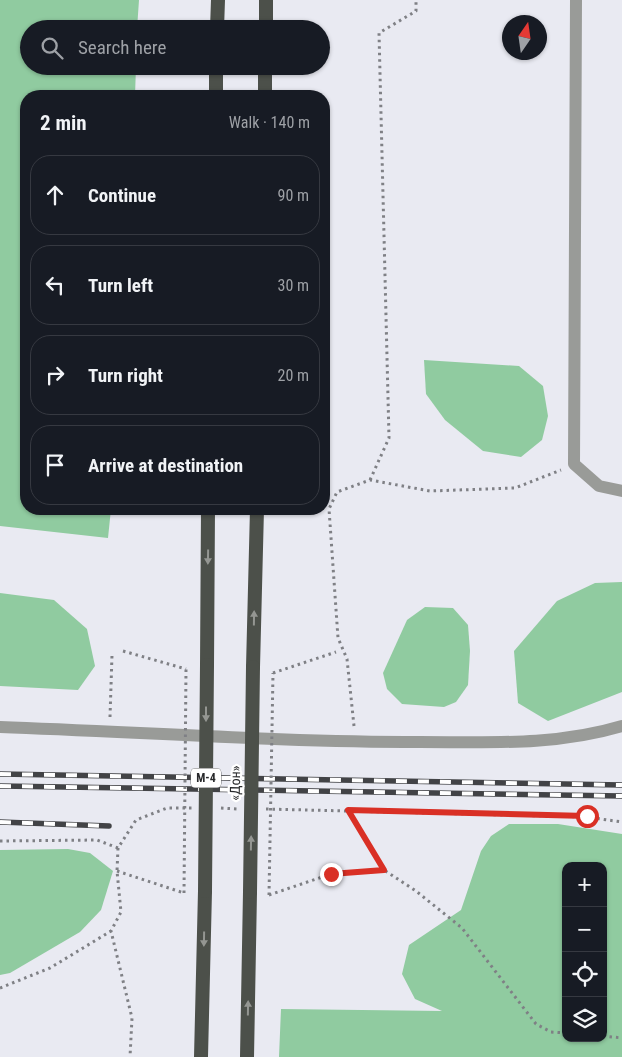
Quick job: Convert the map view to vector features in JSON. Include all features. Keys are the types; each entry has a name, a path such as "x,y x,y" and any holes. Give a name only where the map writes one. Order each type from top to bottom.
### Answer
{"highway":[{"path":"217,20 218,0"},
{"path":"266,0 266,20"},
{"path":"216,75 216,90"},
{"path":"265,75 265,90"},
{"name":"М-4","path":"202,1057 208,515"},
{"name":"«Дон»","path":"247,1057 257,515"}],"street":[{"path":"576,0 574,464 599,486 622,491"},
{"path":"0,727 109,724 355,742 541,742 591,735 622,726"}],"path":[{"path":"370,480 388,438 379,34 416,11 416,0"},
{"path":"330,507 337,492 370,480 430,491 515,488 574,464"},
{"path":"329,515 338,638 347,659 355,742"},
{"path":"117,870 184,893 186,669 123,651"},
{"path":"336,652 273,673 269,895 331,874 384,870"},
{"path":"109,724 112,655"},
{"path":"100,718 109,724"},
{"path":"109,724 119,718"},
{"path":"178,720 188,721"},
{"path":"266,724 276,724"},
{"path":"344,726 364,727"},
{"path":"0,988 50,968 111,931 122,912 117,870 118,848 136,820 167,808 197,808"},
{"path":"217,808 247,809"},
{"path":"257,809 587,816 622,822"},
{"path":"348,810 384,870 416,891 462,928 536,1024 551,1032 562,1033"},
{"path":"0,841 97,840 118,848"},
{"path":"111,931 132,1018 130,1057"},
{"path":"607,1036 622,1038"}],"green space":[{"path":"0,0 139,0 138,20 20,20 20,75 136,75 135,90 20,90 20,515 110,515 108,538 0,526"},
{"path":"424,360 519,366 543,386 548,416 542,440 521,457 483,451 445,420 426,394"},
{"path":"622,582 622,692 548,721 518,703 514,651 557,601 595,583"},
{"path":"0,593 54,600 87,629 95,666 78,690 0,686"},
{"path":"425,607 453,608 468,625 470,651 468,685 456,702 444,707 402,704 387,689 383,673 407,620"},
{"path":"509,824 558,824 622,834 622,1057 279,1057 281,1009 442,1011 415,999 402,974 409,945 461,910 481,851 491,836"},
{"path":"68,849 90,853 113,871 101,910 80,932 10,973 0,975 0,850"}],"railway":[{"path":"0,774 622,785"},
{"path":"0,786 622,796"},
{"path":"0,822 109,826"}],"route":[{"path":"331,874 384,870 348,810 587,816"}]}
